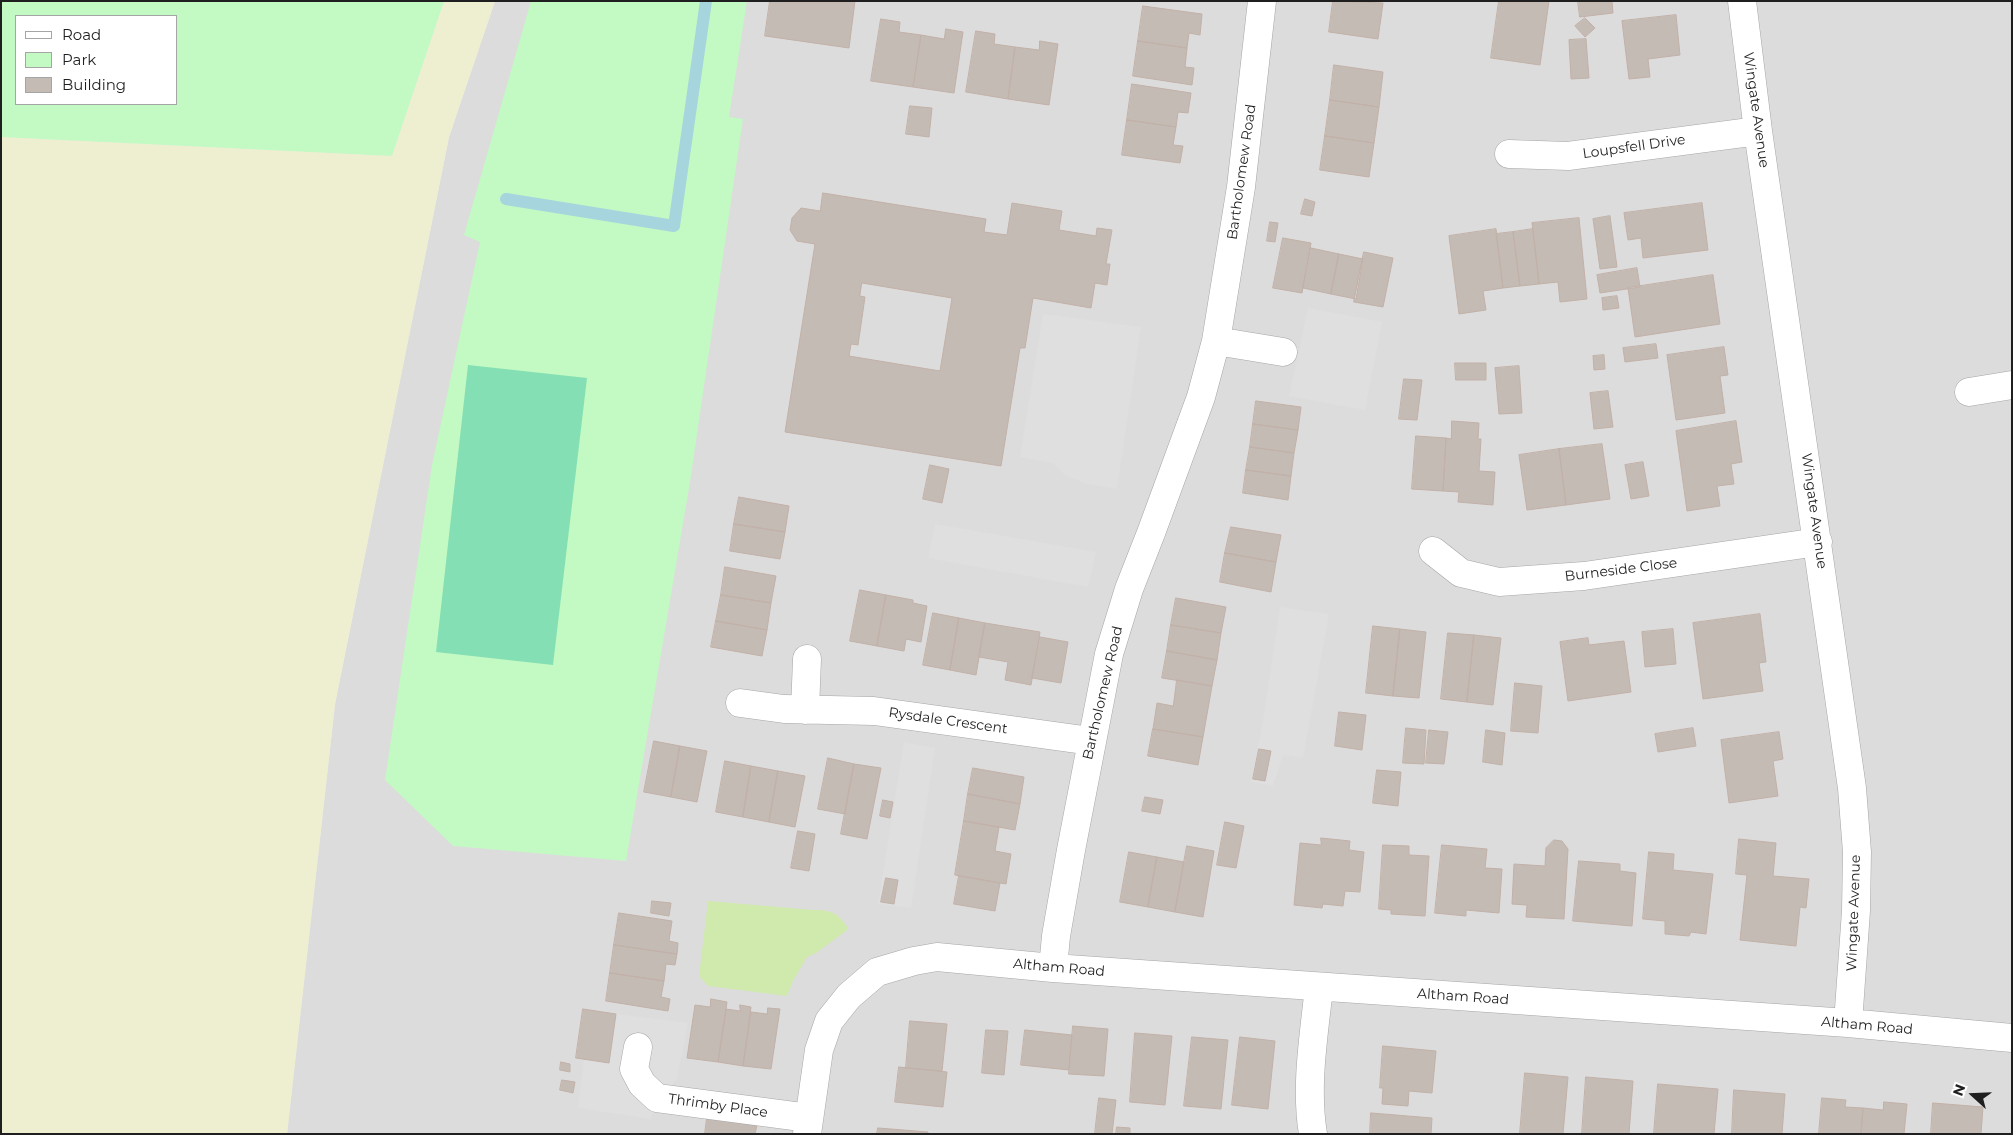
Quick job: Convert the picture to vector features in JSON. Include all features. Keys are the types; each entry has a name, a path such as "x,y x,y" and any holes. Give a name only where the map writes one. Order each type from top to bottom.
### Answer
{"street":[{"name":"Bartholomew Road","path":"1053,968 1058,927 1091,741 1109,654 1129,588 1201,397 1216,341 1241,188 1262,1"},
{"name":"Wingate Avenue","path":"1742,1 1758,130 1852,788 1857,852 1856,911 1848,1023"},
{"name":"Loupsfell Drive","path":"1509,154 1568,156 1758,130"},
{"path":"1216,341 1283,352"},
{"path":"1969,392 2012,385"},
{"name":"Burneside Close","path":"1433,551 1461,573 1499,582 1584,576 1818,542"},
{"path":"804,710 807,659"},
{"name":"Rysdale Crescent","path":"740,702 784,710 874,711 1091,741"},
{"name":"Altham Road","path":"808,1126 820,1050 829,1021 849,996 877,972 914,961 937,957 1053,968 1848,1023 2012,1038"},
{"path":"1313,1134 1310,1112 1310,1082 1319,987"},
{"name":"Thrimby Place","path":"638,1047 634,1069 642,1084 656,1098 808,1126"}],"shaded area":[{"path":"495,1 2012,1 2012,1134 287,1134 335,704 449,137"},
{"path":"1308,308 1382,322 1365,410 1289,396"},
{"path":"1043,314 1141,327 1117,489 1087,484 1065,475 1053,463 1020,457"},
{"path":"935,524 1096,552 1088,587 928,558"},
{"path":"1280,607 1329,614 1303,758 1283,755 1273,786 1251,782 1263,721"},
{"path":"904,742 935,748 911,908 878,904"},
{"path":"616,1014 688,1023 677,1079 653,1109 651,1119 578,1108 584,1059 609,1063"}],"green space":[{"path":"1,1 444,1 392,156 1,137"},
{"path":"444,1 495,1 449,137 335,704 287,1134 1,1134 1,137 392,156"},
{"path":"531,1 747,1 729,117 743,119 690,482 626,861 453,846 385,780 432,465 480,242 464,235"},
{"path":"468,365 587,378 553,665 436,652"},
{"path":"708,901 824,911 837,915 848,928 816,953 807,957 793,981 787,996 708,986 699,976"}],"building":[{"path":"770,1 855,1 849,48 765,36"},
{"path":"1333,1 1383,3 1378,39 1329,32"},
{"path":"1499,1 1549,1 1540,65 1491,58"},
{"path":"1578,1 1612,1 1613,13 1580,17"},
{"path":"1143,6 1202,14 1200,35 1189,33 1187,48 1138,41"},
{"path":"1676,15 1680,55 1648,59 1650,77 1629,79 1622,21"},
{"path":"1585,18 1595,28 1585,37 1575,26"},
{"path":"881,19 900,22 899,32 921,35 913,87 871,81"},
{"path":"946,29 963,32 954,93 913,87 921,35 944,39"},
{"path":"976,31 995,34 994,44 1015,47 1008,99 966,92"},
{"path":"1586,39 1589,78 1571,79 1569,40"},
{"path":"1040,41 1058,44 1049,105 1008,99 1015,47 1039,50"},
{"path":"1138,41 1187,48 1185,67 1194,68 1192,85 1133,76"},
{"path":"1334,65 1383,72 1379,107 1330,100"},
{"path":"1132,84 1191,93 1188,113 1178,112 1176,127 1127,120"},
{"path":"1330,100 1379,107 1374,143 1325,136"},
{"path":"910,106 932,108 929,137 906,134"},
{"path":"1127,120 1176,127 1173,145 1183,146 1180,163 1122,155"},
{"path":"1325,136 1374,143 1369,177 1320,170"},
{"path":"823,193 986,219 984,232 1007,235 1012,203 1062,211 1059,230 1096,236 1097,228 1112,230 1106,264 1110,264 1107,285 1095,283 1091,308 1033,298 1025,348 1020,348 1001,466 785,432 815,244 797,241 790,230 792,218 801,208 820,211","holes":["862,283 952,298 940,371 849,356 851,344 858,345 865,297 860,296"]},
{"path":"1305,199 1315,202 1312,216 1301,214"},
{"path":"1702,203 1708,250 1643,258 1641,238 1628,240 1624,213"},
{"path":"1610,216 1617,267 1600,269 1593,219"},
{"path":"1579,218 1587,299 1560,302 1558,282 1539,284 1532,223"},
{"path":"1270,222 1278,223 1275,242 1267,241"},
{"path":"1496,229 1503,288 1483,291 1486,310 1459,314 1449,236"},
{"path":"1533,229 1539,284 1520,286 1513,232"},
{"path":"1513,232 1520,286 1503,288 1496,234"},
{"path":"1283,238 1311,243 1302,293 1273,288"},
{"path":"1311,248 1339,254 1331,294 1303,288"},
{"path":"1364,252 1393,258 1383,307 1354,302"},
{"path":"1339,254 1363,259 1356,299 1331,294"},
{"path":"1637,268 1640,287 1600,293 1597,275"},
{"path":"1713,275 1720,324 1635,337 1628,288"},
{"path":"1617,296 1619,308 1603,310 1602,298"},
{"path":"1656,344 1658,358 1625,362 1623,348"},
{"path":"1724,347 1728,375 1720,376 1725,413 1676,420 1667,355"},
{"path":"1604,355 1605,369 1594,370 1593,356"},
{"path":"1455,363 1486,363 1486,380 1456,380"},
{"path":"1519,366 1522,413 1499,414 1495,368"},
{"path":"1404,379 1422,380 1417,420 1399,419"},
{"path":"1608,391 1613,427 1594,429 1590,393"},
{"path":"1256,401 1301,407 1298,430 1253,424"},
{"path":"1452,421 1479,423 1478,439 1481,439 1479,471 1495,472 1493,505 1458,502 1459,492 1443,491 1446,438 1451,439"},
{"path":"1736,421 1742,462 1731,464 1734,484 1717,486 1720,506 1687,511 1676,431"},
{"path":"1253,424 1298,430 1294,453 1250,447"},
{"path":"1416,436 1446,438 1443,491 1412,489"},
{"path":"1602,444 1610,499 1566,505 1559,449"},
{"path":"1250,447 1294,453 1291,476 1246,470"},
{"path":"1559,449 1566,505 1527,510 1519,455"},
{"path":"1643,462 1649,496 1631,499 1625,465"},
{"path":"930,465 949,469 942,503 923,499"},
{"path":"1246,470 1291,476 1288,500 1243,493"},
{"path":"739,497 789,506 785,532 734,524"},
{"path":"734,524 785,532 780,559 730,551"},
{"path":"1231,527 1281,535 1276,562 1225,553"},
{"path":"1225,553 1276,562 1271,592 1220,582"},
{"path":"725,567 776,576 771,603 721,595"},
{"path":"860,590 886,595 877,646 850,641"},
{"path":"721,595 771,603 767,630 716,621"},
{"path":"886,595 913,600 913,603 927,606 921,642 906,639 904,651 877,646"},
{"path":"1176,598 1226,607 1221,633 1171,625"},
{"path":"933,613 959,618 950,670 923,665"},
{"path":"1760,614 1766,662 1759,663 1763,691 1703,699 1693,623"},
{"path":"959,618 985,623 976,675 950,670"},
{"path":"716,621 767,630 762,656 711,647"},
{"path":"985,623 1040,632 1031,685 1005,680 1008,662 979,657"},
{"path":"1171,625 1221,633 1217,660 1167,651"},
{"path":"1373,626 1400,629 1393,696 1366,693"},
{"path":"1400,629 1426,632 1419,698 1393,696"},
{"path":"1673,629 1676,664 1645,667 1642,632"},
{"path":"1448,633 1474,635 1467,702 1441,699"},
{"path":"1474,635 1501,638 1493,705 1467,702"},
{"path":"1040,637 1068,642 1061,683 1032,678"},
{"path":"1588,638 1589,645 1624,641 1631,692 1568,701 1560,642"},
{"path":"1167,651 1217,660 1212,686 1162,678"},
{"path":"1177,680 1212,686 1203,737 1153,729 1157,703 1173,706"},
{"path":"1515,683 1542,686 1538,733 1511,731"},
{"path":"1339,712 1366,715 1362,750 1335,746"},
{"path":"1406,728 1426,730 1424,764 1403,763"},
{"path":"1693,728 1696,746 1658,752 1655,734"},
{"path":"1153,729 1203,737 1198,765 1148,756"},
{"path":"1429,730 1448,732 1444,764 1426,763"},
{"path":"1486,730 1505,733 1502,765 1483,762"},
{"path":"1779,732 1783,759 1773,761 1778,796 1729,803 1721,740"},
{"path":"654,741 680,746 671,797 644,792"},
{"path":"680,746 707,751 697,802 671,797"},
{"path":"1259,749 1271,751 1265,781 1253,779"},
{"path":"828,758 854,764 845,814 818,809"},
{"path":"725,761 751,766 743,817 716,812"},
{"path":"854,764 881,768 867,839 841,834"},
{"path":"751,766 778,771 769,822 743,817"},
{"path":"973,768 1024,777 1020,804 968,794"},
{"path":"1377,770 1401,772 1398,806 1373,803"},
{"path":"778,771 805,776 795,827 769,822"},
{"path":"968,794 1020,804 1015,830 964,821"},
{"path":"1145,797 1163,800 1160,814 1142,811"},
{"path":"883,800 893,802 890,818 880,816"},
{"path":"964,821 999,827 995,851 1011,854 1006,884 955,875"},
{"path":"1225,822 1244,826 1236,868 1217,865"},
{"path":"798,831 815,834 809,871 791,868"},
{"path":"1321,838 1350,841 1349,850 1364,852 1360,892 1345,891 1343,906 1323,904 1322,908 1294,905 1300,843 1321,845"},
{"path":"1739,839 1776,843 1773,876 1809,879 1806,908 1800,907 1796,946 1740,940 1747,875 1736,874"},
{"path":"1554,840 1562,841 1568,849 1564,919 1526,917 1527,905 1512,904 1514,864 1545,866 1546,848"},
{"path":"1383,845 1409,846 1409,855 1429,856 1425,916 1391,914 1391,910 1379,909"},
{"path":"1442,845 1487,849 1485,868 1502,869 1499,913 1466,910 1466,916 1435,913"},
{"path":"1187,846 1214,851 1203,917 1175,912"},
{"path":"1129,852 1157,857 1148,907 1120,902"},
{"path":"1649,852 1674,854 1673,870 1713,874 1706,934 1691,932 1689,936 1665,934 1665,921 1643,919"},
{"path":"1157,857 1184,862 1175,912 1148,907"},
{"path":"1579,861 1620,864 1620,871 1636,873 1632,926 1573,921"},
{"path":"959,876 1000,883 995,911 954,904"},
{"path":"886,878 898,880 894,904 881,902"},
{"path":"652,901 671,903 669,916 651,913"},
{"path":"619,913 672,921 669,941 678,943 677,954 614,945"},
{"path":"614,945 677,954 675,965 666,964 664,981 610,973"},
{"path":"610,973 664,981 661,997 670,999 668,1011 606,1001"},
{"path":"711,999 727,1002 718,1062 687,1058 695,1005 710,1007"},
{"path":"740,1005 751,1007 743,1066 718,1062 726,1009 740,1011"},
{"path":"768,1008 780,1009 771,1069 743,1066 751,1012 767,1014"},
{"path":"583,1009 616,1014 609,1063 576,1058"},
{"path":"910,1021 947,1024 942,1071 906,1068"},
{"path":"1073,1026 1108,1029 1104,1076 1069,1074"},
{"path":"986,1030 1008,1031 1004,1075 982,1073"},
{"path":"1025,1030 1072,1035 1069,1070 1021,1065"},
{"path":"1135,1033 1172,1036 1165,1105 1130,1102"},
{"path":"1192,1037 1228,1040 1221,1109 1184,1106"},
{"path":"1240,1037 1275,1041 1268,1109 1232,1105"},
{"path":"1383,1046 1436,1051 1432,1093 1409,1091 1408,1106 1382,1104 1383,1088 1380,1088"},
{"path":"561,1062 570,1064 570,1072 560,1070"},
{"path":"899,1067 947,1072 943,1107 895,1102"},
{"path":"1525,1073 1568,1077 1563,1134 1520,1134"},
{"path":"1586,1077 1633,1081 1629,1134 1582,1134"},
{"path":"562,1080 575,1082 573,1093 560,1090"},
{"path":"1658,1084 1718,1089 1714,1134 1654,1134"},
{"path":"1734,1090 1785,1094 1782,1134 1732,1134"},
{"path":"1099,1098 1116,1100 1112,1134 1095,1134"},
{"path":"1822,1098 1846,1100 1845,1107 1863,1108 1861,1134 1819,1134"},
{"path":"1884,1102 1907,1104 1904,1134 1861,1134 1863,1108 1883,1110"},
{"path":"1933,1103 1983,1107 1981,1134 1931,1134"},
{"path":"1371,1113 1432,1118 1431,1134 1370,1134"},
{"path":"707,1118 757,1125 755,1134 705,1134"},
{"path":"1117,1127 1130,1128 1130,1134 1116,1134"},
{"path":"878,1128 928,1132 928,1134 877,1134"}],"waterway":[{"path":"506,199 674,226 706,1"}]}
